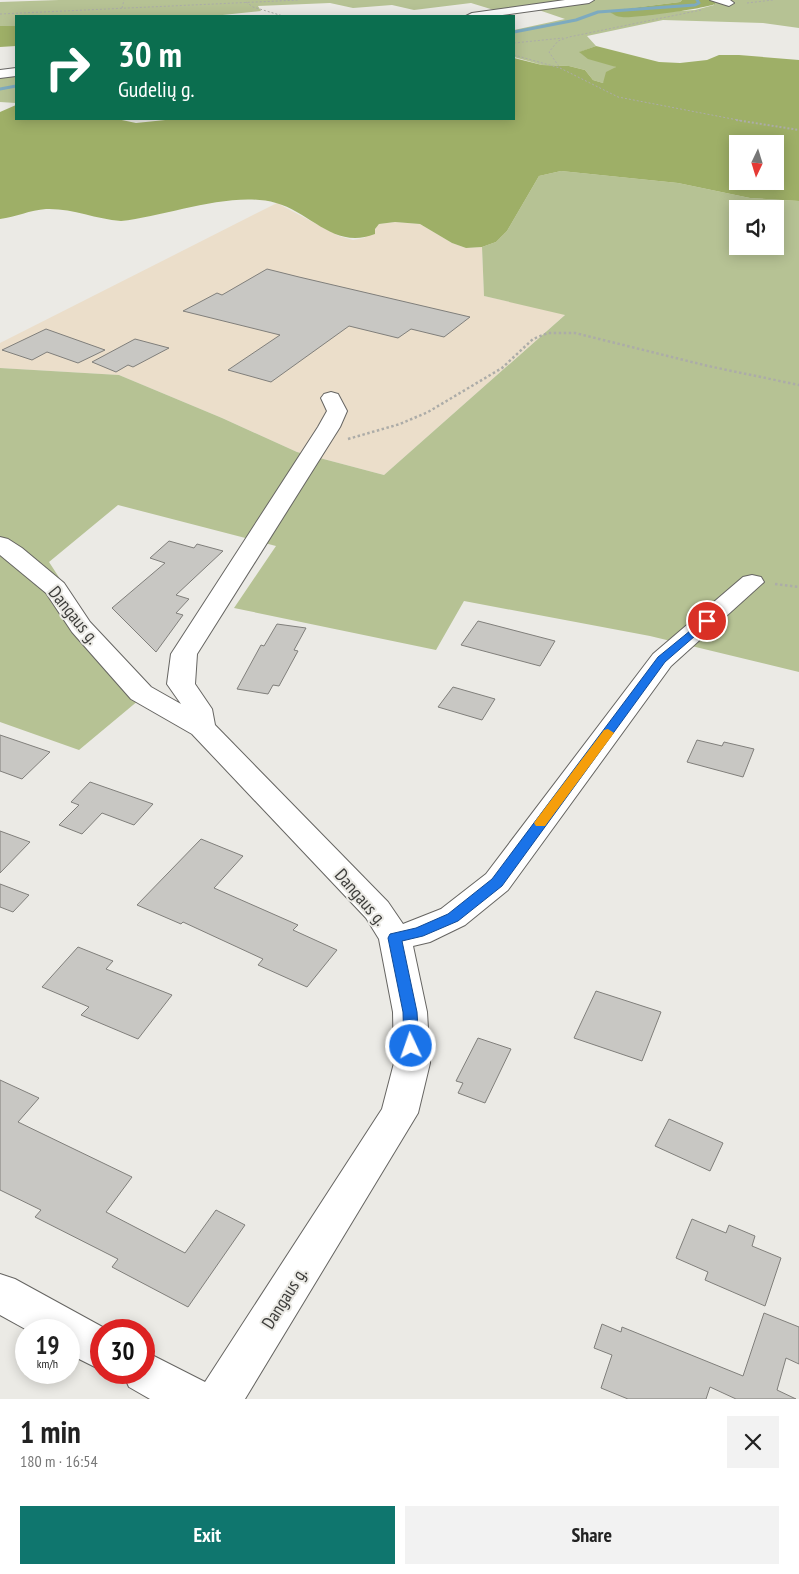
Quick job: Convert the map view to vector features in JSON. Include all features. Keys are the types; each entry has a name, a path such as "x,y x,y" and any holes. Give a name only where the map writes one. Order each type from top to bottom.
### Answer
{"street":[{"path":"478,15 589,0"},
{"path":"0,74 15,72"},
{"path":"202,728 198,709 181,684 184,654 337,411 331,398"},
{"name":"Dangaus g.","path":"0,544 55,588 81,627 141,693 202,728 377,910 395,938 410,1012 412,1062 399,1112 220,1399"},
{"path":"395,938 418,933 453,917 497,882 662,660 752,582"},
{"path":"0,1293 48,1319"},
{"path":"155,1378 192,1399"}],"path":[{"path":"122,8 124,0"},
{"path":"232,2 238,0"},
{"path":"0,14 299,0"},
{"path":"515,43 569,37 712,8 721,2 773,0"},
{"path":"245,2 253,7 280,15"},
{"path":"560,68 549,52 558,42 569,37"},
{"path":"515,55 560,68 618,97 718,117 799,130"},
{"path":"315,447 400,424 428,412 502,368 533,340 548,333 575,333 708,366 799,385"}],"shaded area":[{"path":"277,203 339,236 353,240 364,238 379,224 395,222 420,224 452,243 466,248 482,247 484,296 566,314 384,475 297,452 119,375 0,368 0,343"}],"green space":[{"path":"59,0 682,0 680,2 609,11 615,15 695,10 714,5 714,0 799,0 799,28 763,23 663,20 587,36 596,46 580,52 589,58 616,67 603,83 593,80 585,70 569,66 542,65 515,57 515,30 565,19 527,6 494,10 471,3 414,10 392,5 353,8 330,3 258,6 261,11 223,15 15,15 15,26 0,26 0,2"},
{"path":"682,0 714,0 715,4 653,15 628,17 618,16 608,11 680,2"},
{"path":"0,26 15,26 15,46 0,47"},
{"path":"596,46 659,62 680,63 707,60 719,55 799,60 799,201 750,198 678,183 561,171 539,176 507,231 496,242 482,247 466,248 452,243 420,224 395,222 379,224 375,229 375,234 360,238 347,237 335,234 289,208 259,200 240,200 199,205 121,221 56,209 40,210 0,219 0,112 15,105 15,120 122,120 136,123 165,120 515,120 515,58 542,65 569,66 585,70 593,80 603,83 606,72 616,67 588,59 579,52"},
{"path":"15,76 15,103 0,102 0,78"},
{"path":"561,171 678,183 750,198 783,200 729,200 729,255 784,255 784,200 799,201 799,672 650,636 464,601 436,650 234,608 276,546 118,505 49,562 139,700 79,750 0,722 0,368 119,375 297,452 384,475 565,315 484,296 482,247 496,242 507,231 539,176"}],"building":[{"path":"267,269 470,317 444,337 411,329 398,338 349,326 271,382 228,370 280,335 183,311 217,293 222,295"},
{"path":"46,329 105,350 78,363 47,352 32,360 2,350"},
{"path":"135,339 169,348 133,367 128,365 116,372 92,362"},
{"path":"169,541 194,548 197,544 223,551 176,595 189,599 176,613 183,615 156,652 112,608 165,563 150,558"},
{"path":"478,621 555,641 540,666 461,645"},
{"path":"277,624 306,628 294,650 298,651 279,686 273,685 268,694 237,689 261,645 264,646"},
{"path":"453,687 495,699 482,720 438,707"},
{"path":"0,735 50,752 22,779 0,771"},
{"path":"697,740 722,746 724,742 754,749 743,777 687,762"},
{"path":"90,782 153,804 134,825 102,813 82,834 59,825 79,805 71,802"},
{"path":"0,831 30,842 0,873"},
{"path":"201,839 243,856 214,888 298,925 293,930 337,950 307,987 258,965 263,959 183,922 181,924 137,905"},
{"path":"0,884 29,895 13,912 0,907"},
{"path":"78,947 113,961 106,969 172,995 138,1039 81,1015 89,1007 42,987"},
{"path":"596,991 661,1012 642,1061 574,1038"},
{"path":"478,1038 511,1049 485,1103 458,1093 463,1083 456,1081"},
{"path":"0,1080 39,1098 18,1122 132,1177 106,1212 185,1253 216,1210 245,1225 188,1307 112,1267 118,1259 35,1217 41,1210 0,1190"},
{"path":"669,1119 723,1143 710,1171 655,1146"},
{"path":"692,1219 726,1233 729,1225 755,1236 752,1246 781,1258 765,1306 705,1280 708,1272 676,1258"},
{"path":"764,1313 799,1327 799,1364 786,1358 777,1390 796,1399 736,1399 710,1387 706,1399 628,1399 601,1388 612,1355 594,1348 602,1324 621,1332 622,1327 743,1376"}],"waterway":[{"path":"515,32 576,20 598,12 695,5 699,3 697,0"},
{"path":"0,89 15,86"}],"slow traffic":[{"path":"541,823 608,733"}],"route":[{"path":"411,1046 410,1012 395,938 418,933 453,917 497,882 662,660 707,621"}]}
